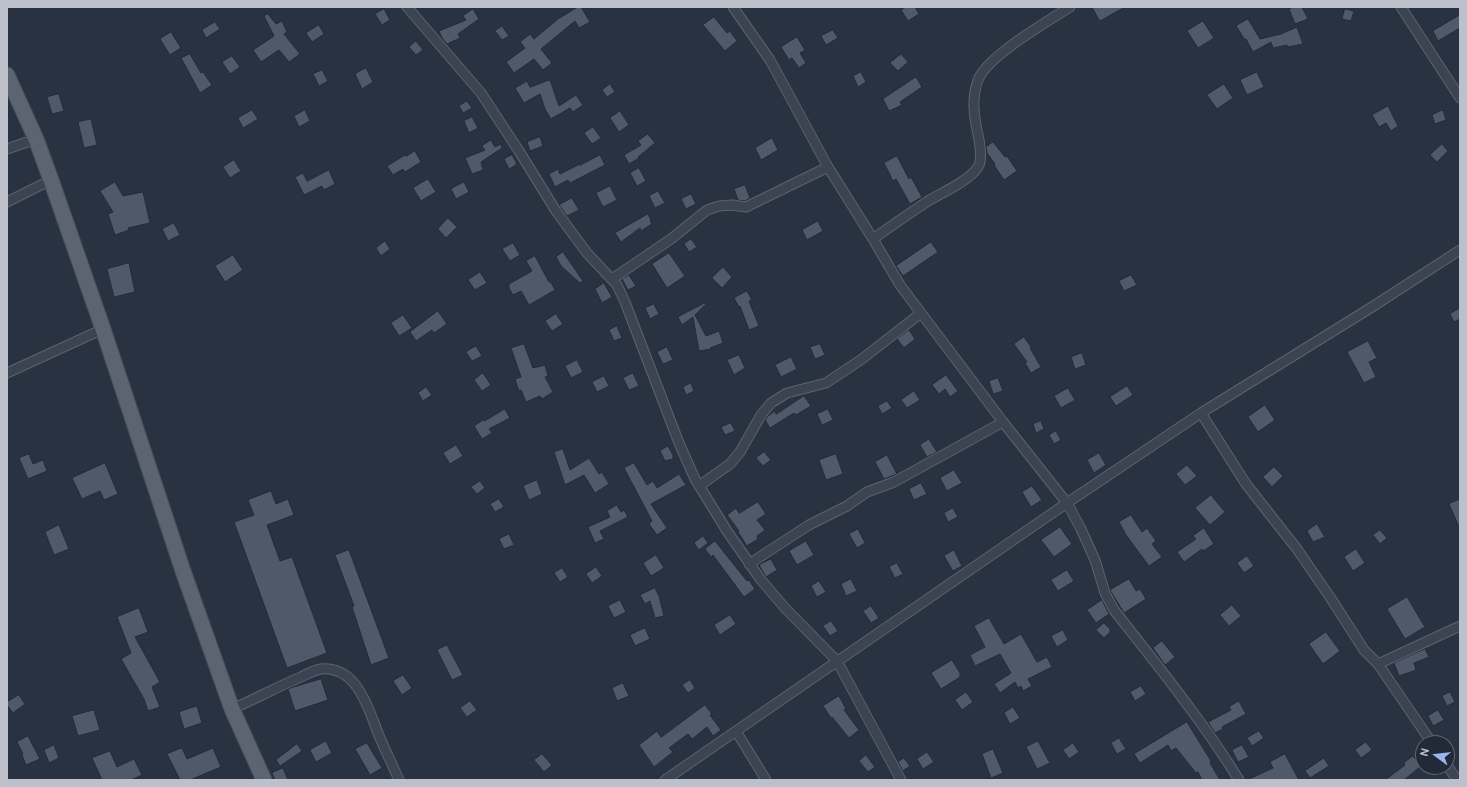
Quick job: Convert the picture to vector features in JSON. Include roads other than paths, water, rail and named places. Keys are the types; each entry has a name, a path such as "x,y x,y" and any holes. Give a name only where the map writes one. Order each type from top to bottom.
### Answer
{"main road":[{"path":"7,75 36,139 51,180 103,329 183,571 232,709 264,780"}],"street":[{"path":"407,7 481,93 556,211 587,253 617,285 625,302 679,443 699,486 760,580 837,661 901,780"},
{"path":"733,7 770,60 828,167 900,285 1003,422 1067,503 1095,560 1105,593 1114,610 1192,710 1239,780"},
{"path":"873,239 969,176 979,166 981,158 974,116 975,95 979,79 988,65 1003,51 1070,7"},
{"path":"1401,7 1460,98"},
{"path":"7,149 36,139"},
{"path":"612,279 671,239 707,210 719,206 732,205 746,207 828,167"},
{"path":"7,202 51,180"},
{"path":"665,780 1067,503 1201,413 1372,307 1460,250"},
{"path":"699,486 730,464 740,452 761,415 771,403 787,393 826,383 862,359 922,313"},
{"path":"7,373 103,329"},
{"path":"1201,413 1246,484 1305,561 1364,650 1378,664 1427,735"},
{"path":"749,564 809,526 848,506 867,492 894,482 1003,422"},
{"path":"1378,664 1460,626"},
{"path":"232,709 280,686 321,669 335,671 345,675 362,692 399,780"},
{"path":"736,730 766,780"}]}
